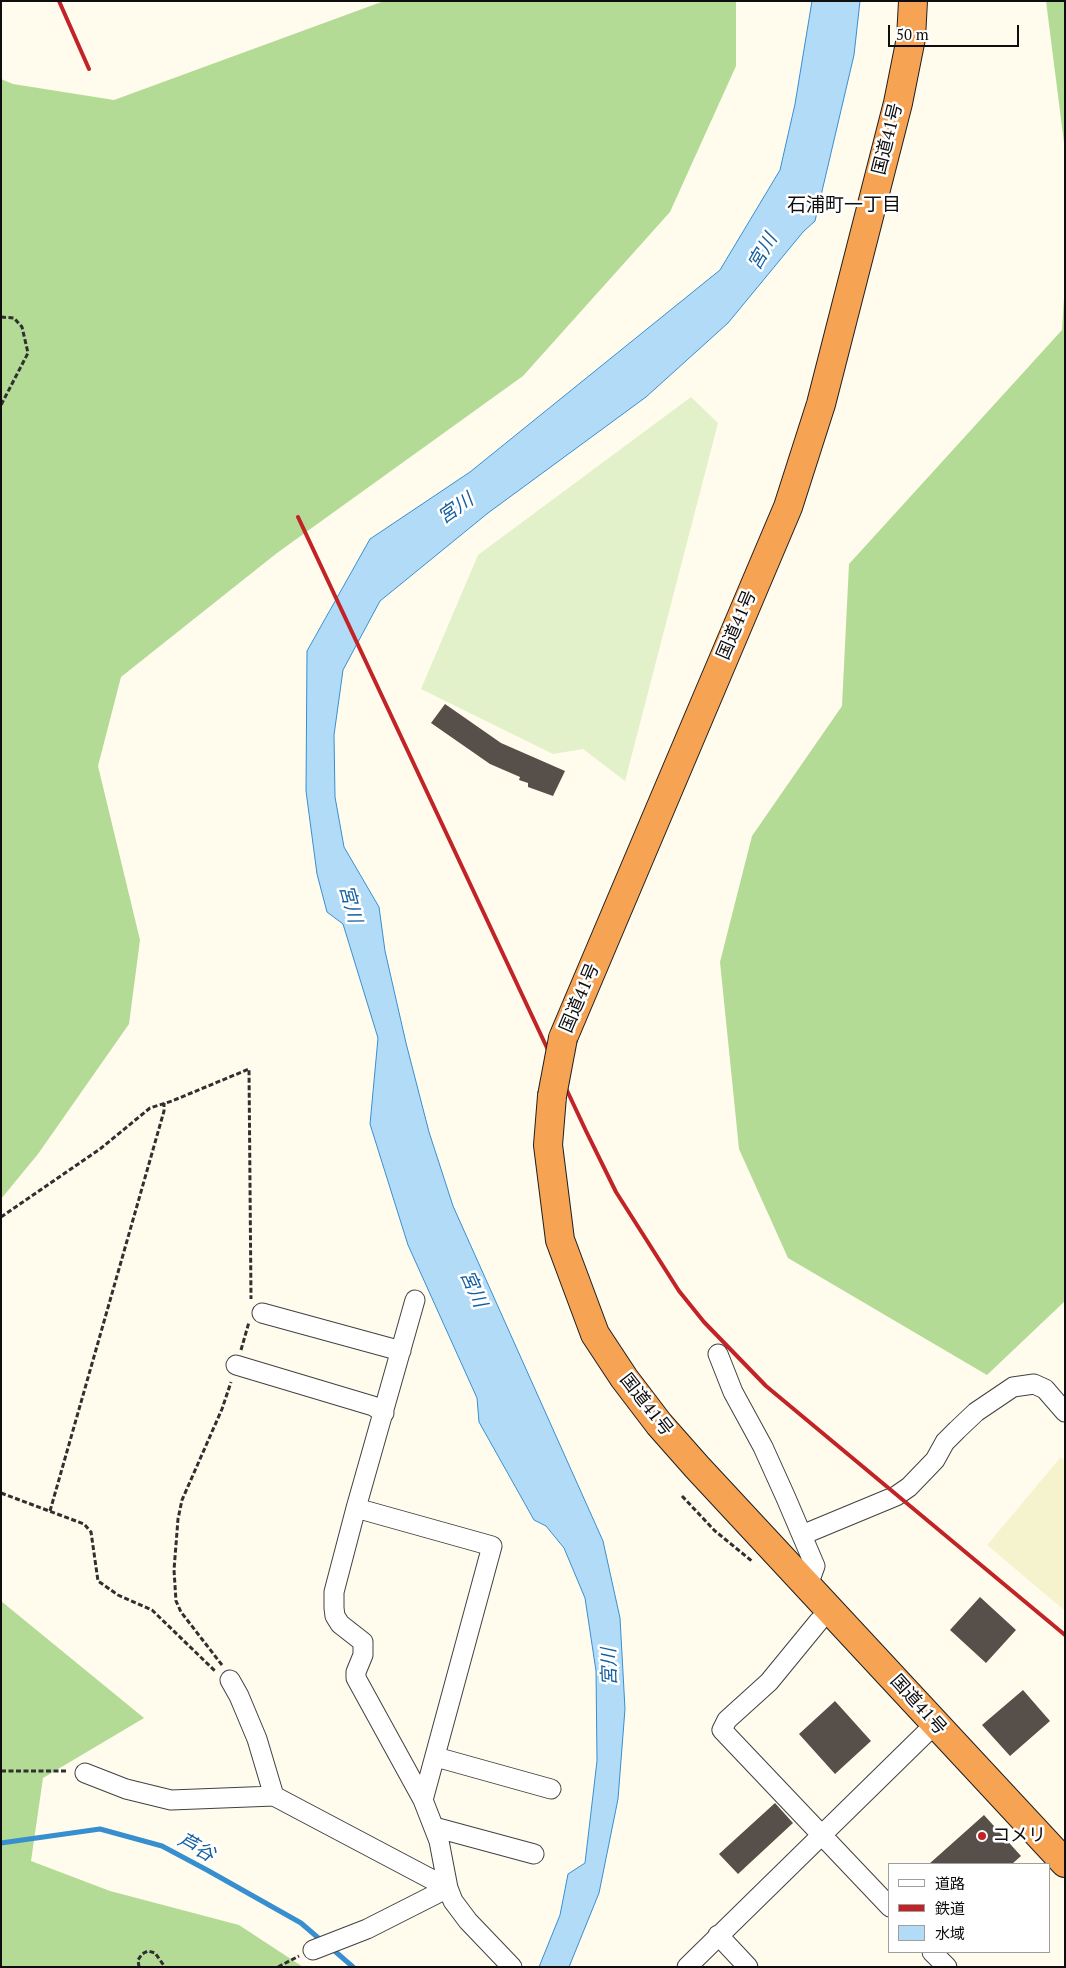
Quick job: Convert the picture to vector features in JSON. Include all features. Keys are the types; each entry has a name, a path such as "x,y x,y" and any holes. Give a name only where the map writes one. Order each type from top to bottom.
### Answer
{"highway":[{"name":"国道41号","path":"913,1 911,38 898,103 820,404 788,507 563,1038 552,1096 548,1145 560,1240 596,1334 624,1378 659,1424 934,1724 1065,1863"}],"street":[{"path":"415,1300 334,1592 335,1616 363,1642 363,1655 356,1678 423,1800 439,1841 448,1888 453,1901 468,1921 512,1967"},
{"path":"255,1312 401,1352"},
{"path":"718,1354 733,1392 763,1447 815,1566 808,1585"},
{"path":"236,1365 373,1406 384,1413"},
{"path":"802,1535 896,1496 909,1487 935,1460 945,1442 957,1430 976,1412 1013,1387 1034,1384 1045,1389 1065,1412"},
{"path":"356,1508 492,1546 423,1800"},
{"path":"818,1621 769,1682 727,1720 722,1730 888,1905"},
{"path":"230,1680 240,1696 257,1739 274,1796"},
{"path":"687,1967 934,1724"},
{"path":"436,1757 551,1789"},
{"path":"85,1773 126,1789 171,1800 274,1796 448,1888"},
{"path":"434,1827 534,1854"},
{"path":"313,1950 367,1929 448,1888"},
{"path":"718,1935 748,1967"},
{"path":"933,1953 947,1967"}],"path":[{"path":"1,317 14,318 22,327 28,353 1,405"},
{"path":"1,1217 100,1149 150,1108 249,1068 255,1312 222,1409 182,1500 178,1519 174,1570 176,1602 181,1612 194,1631 218,1658 230,1680"},
{"path":"50,1511 161,1120 164,1103"},
{"path":"1,1493 84,1524 92,1532 98,1581 118,1595 152,1610 222,1678 230,1680"},
{"path":"682,1496 715,1531 759,1568"},
{"path":"1,1771 85,1773"},
{"path":"278,1967 313,1950"},
{"path":"139,1967 138,1960 142,1954 148,1951 155,1952 165,1967"}],"shaded area":[{"path":"1060,1458 1065,1460 1065,1611 987,1545"}],"green space":[{"path":"384,1 736,1 736,66 670,212 523,376 277,553 121,677 98,766 140,940 129,1024 38,1154 1,1199 1,79 13,84 114,100"},
{"path":"1046,1 1065,1 1065,151"},
{"path":"1065,281 1065,1301 987,1375 788,1258 739,1149 720,962 752,836 842,706 849,564 1062,330"},
{"path":"691,397 718,423 625,781 583,749 553,754 421,689 478,555"},
{"path":"1,1601 144,1718 43,1778 31,1861 110,1891 239,1925 303,1967 1,1967"}],"water":[{"name":"宮川","path":"812,1 860,1 854,55 815,221 803,232 728,323 646,397 488,513 380,601 343,670 334,735 335,797 344,847 379,907 385,951 406,1043 429,1132 453,1206 603,1541 620,1618 625,1709 618,1799 599,1893 569,1967 539,1967 560,1915 568,1874 585,1863 597,1761 596,1671 585,1598 564,1548 546,1526 534,1520 479,1422 477,1398 408,1245 370,1124 378,1038 343,924 327,912 317,874 306,791 307,651 370,539 470,472 720,270 780,170 795,104"}],"building":[{"path":"445,704 501,743 565,771 553,796 528,787 528,783 519,780 520,777 490,764 431,723"},
{"path":"980,1597 1016,1630 986,1663 950,1630"},
{"path":"1023,1690 1050,1721 1010,1756 982,1725"},
{"path":"835,1701 871,1741 835,1774 799,1734"},
{"path":"775,1803 793,1823 738,1874 719,1854"},
{"name":"コメリ","path":"984,1815 1021,1856 1013,1863 930,1863"}],"waterway":[{"name":"芦谷","path":"1,1843 100,1829 162,1846 301,1923 323,1942"},
{"name":"芦谷","path":"330,1947 353,1967"}],"railway":[{"path":"59,1 89,69"},
{"path":"298,517 616,1192 679,1291 704,1322 766,1386 1065,1635"}],"place":[{"name":"コメリ","path":"982,1836"}],"district":[{"name":"石浦町一丁目","path":"844,206"}]}
